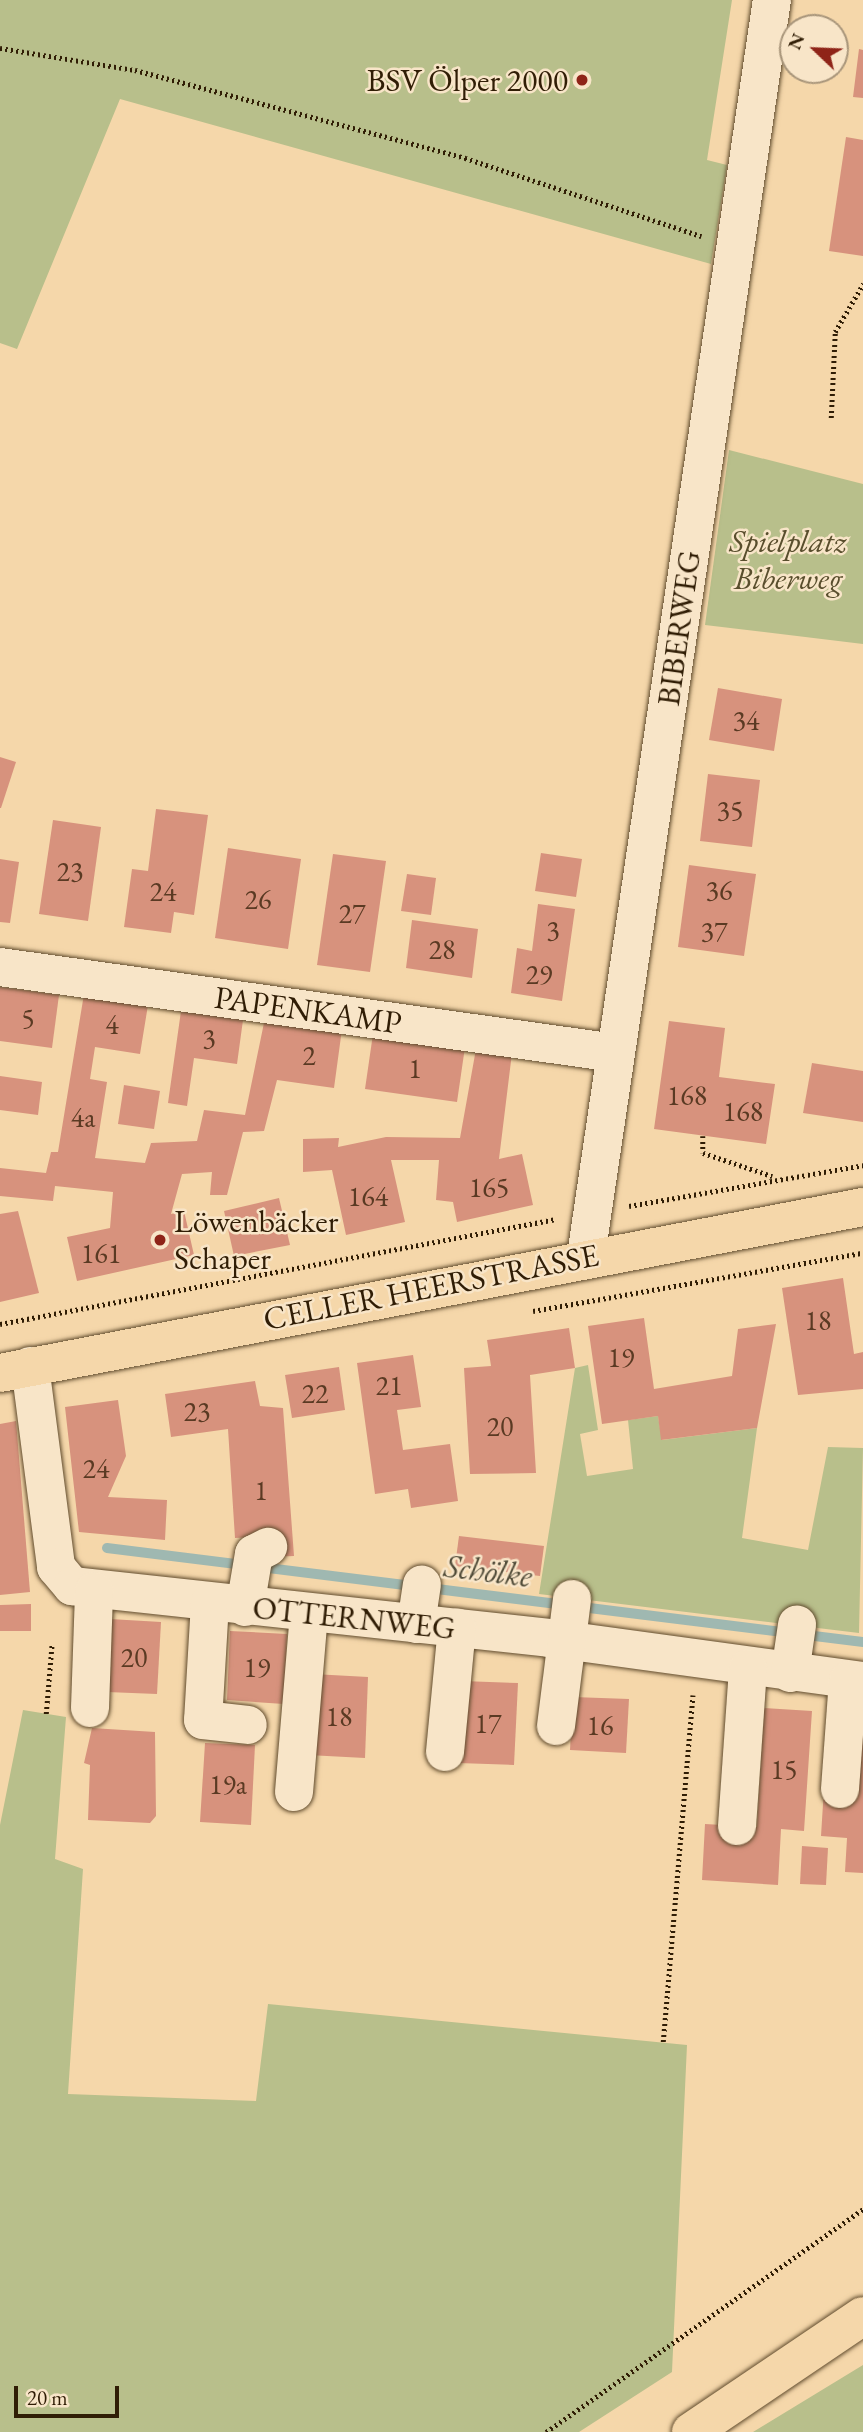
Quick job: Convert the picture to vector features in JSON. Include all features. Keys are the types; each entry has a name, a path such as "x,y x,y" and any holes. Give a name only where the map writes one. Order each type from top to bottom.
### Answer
{"main road":[{"name":"CELLER HEERSTRASSE","path":"15,1369 586,1256 863,1207"},
{"path":"691,2432 863,2316"}],"street":[{"name":"BIBERWEG","path":"586,1256 772,0"},
{"name":"PAPENKAMP","path":"0,967 615,1053"},
{"name":"OTTERNWEG","path":"15,1369 56,1567 72,1586 94,1591 245,1579 309,1614 419,1605 457,1628 569,1620 696,1660 748,1668 794,1651 855,1680"},
{"path":"245,1579 203,1720 248,1726"},
{"path":"90,1708 94,1591"},
{"path":"294,1792 309,1614"},
{"path":"556,1726 569,1620"},
{"path":"445,1752 457,1628"},
{"path":"737,1826 748,1668"},
{"path":"840,1789 855,1680"}],"path":[{"path":"0,48 135,70 465,158 735,248"},
{"path":"831,418 835,332 863,284"},
{"path":"703,1136 703,1153 776,1177"},
{"path":"0,1324 776,1177 863,1165"},
{"path":"663,2042 696,1660"},
{"path":"546,2432 863,2209"}],"green space":[{"path":"0,0 732,0 707,160 727,165 711,264 120,99 17,349 0,343"},
{"name":"Spielplatz Biberweg","path":"729,450 863,484 863,644 705,625"},
{"path":"588,1365 598,1430 580,1434 587,1476 633,1469 628,1420 658,1416 662,1440 757,1428 742,1538 808,1550 828,1447 863,1448 859,1633 539,1594 575,1368"},
{"path":"23,1710 66,1717 55,1859 83,1869 68,2094 256,2101 268,2004 687,2045 672,2372 579,2432 0,2432 0,1825"},
{"path":"863,2365 863,2432 753,2432"}],"building":[{"path":"859,49 863,50 863,98 853,97"},
{"path":"846,137 863,140 863,256 829,251"},
{"path":"718,688 782,699 774,751 709,740"},
{"path":"0,757 16,762 1,808 0,808"},
{"path":"708,774 760,780 752,847 700,841"},
{"path":"156,809 208,815 194,915 174,912 171,933 124,927 132,869 148,871"},
{"path":"53,820 101,827 88,921 39,914"},
{"path":"228,848 301,859 288,949 215,938"},
{"path":"541,853 582,859 576,897 535,891"},
{"path":"333,854 386,861 370,972 317,965"},
{"path":"0,859 19,862 10,923 0,922"},
{"path":"689,865 756,874 744,956 678,947"},
{"path":"407,874 436,878 431,915 401,911"},
{"path":"538,904 575,909 562,1001 511,993 517,948 532,951"},
{"path":"412,920 478,929 472,978 406,968"},
{"path":"0,987 59,995 52,1048 0,1041"},
{"path":"84,994 148,1005 140,1054 95,1047 90,1079 107,1082 95,1158 145,1163 151,1143 197,1141 204,1110 245,1115 265,1018 342,1029 334,1088 277,1080 264,1131 243,1132 227,1195 210,1195 212,1172 182,1174 171,1214 184,1211 194,1255 77,1281 67,1237 110,1228 113,1192 55,1186 53,1201 0,1196 0,1168 46,1173 51,1152 58,1152"},
{"path":"181,1011 243,1020 237,1064 194,1058 187,1106 168,1103"},
{"path":"669,1021 725,1028 719,1077 775,1084 766,1144 654,1129"},
{"path":"373,1034 465,1047 457,1102 365,1089"},
{"path":"476,1049 512,1053 499,1159 522,1154 533,1205 457,1222 453,1202 436,1200 439,1160 391,1160 405,1222 346,1235 332,1170 303,1172 303,1139 339,1138 338,1147 386,1137 460,1138"},
{"path":"812,1063 863,1071 863,1122 803,1113"},
{"path":"0,1076 42,1082 38,1115 0,1110"},
{"path":"124,1085 160,1091 154,1129 118,1124"},
{"path":"279,1198 290,1245 234,1256 224,1211"},
{"path":"18,1211 39,1293 0,1302 0,1214"},
{"path":"843,1278 854,1354 863,1352 863,1389 798,1395 782,1288"},
{"path":"644,1318 654,1389 732,1376 738,1329 776,1324 757,1428 661,1440 658,1416 602,1424 588,1326"},
{"path":"569,1328 575,1368 530,1375 536,1473 470,1474 464,1368 491,1366 487,1340"},
{"path":"413,1355 421,1407 397,1410 403,1450 450,1444 458,1501 411,1508 408,1489 375,1494 357,1363"},
{"path":"339,1367 345,1410 292,1418 285,1375"},
{"path":"255,1381 260,1406 283,1408 294,1556 268,1557 267,1536 235,1538 228,1429 171,1437 165,1394"},
{"path":"118,1400 126,1456 108,1497 167,1500 165,1540 79,1532 65,1407"},
{"path":"16,1421 30,1592 0,1595 0,1424"},
{"path":"459,1536 544,1546 540,1576 455,1566"},
{"path":"31,1604 31,1631 0,1631 0,1605"},
{"path":"110,1619 161,1622 157,1694 107,1692"},
{"path":"230,1631 287,1634 284,1704 227,1700"},
{"path":"313,1674 368,1677 365,1758 308,1755"},
{"path":"462,1681 518,1683 514,1765 458,1763"},
{"path":"573,1697 629,1699 626,1753 570,1750"},
{"path":"764,1708 812,1711 804,1831 781,1829 778,1885 702,1880 705,1824 757,1827"},
{"path":"863,1712 863,1873 845,1872 847,1838 821,1836 824,1788"},
{"path":"92,1728 155,1732 156,1816 150,1823 88,1820 90,1765 84,1763"},
{"path":"205,1743 255,1745 251,1825 200,1822"},
{"path":"802,1846 828,1848 826,1885 800,1884"}],"waterway":[{"name":"Schölke","path":"107,1548 863,1642"}],"place":[{"name":"BSV Ölper 2000","path":"582,80"},
{"name":"Löwenbäcker Schaper","path":"160,1240"}]}
